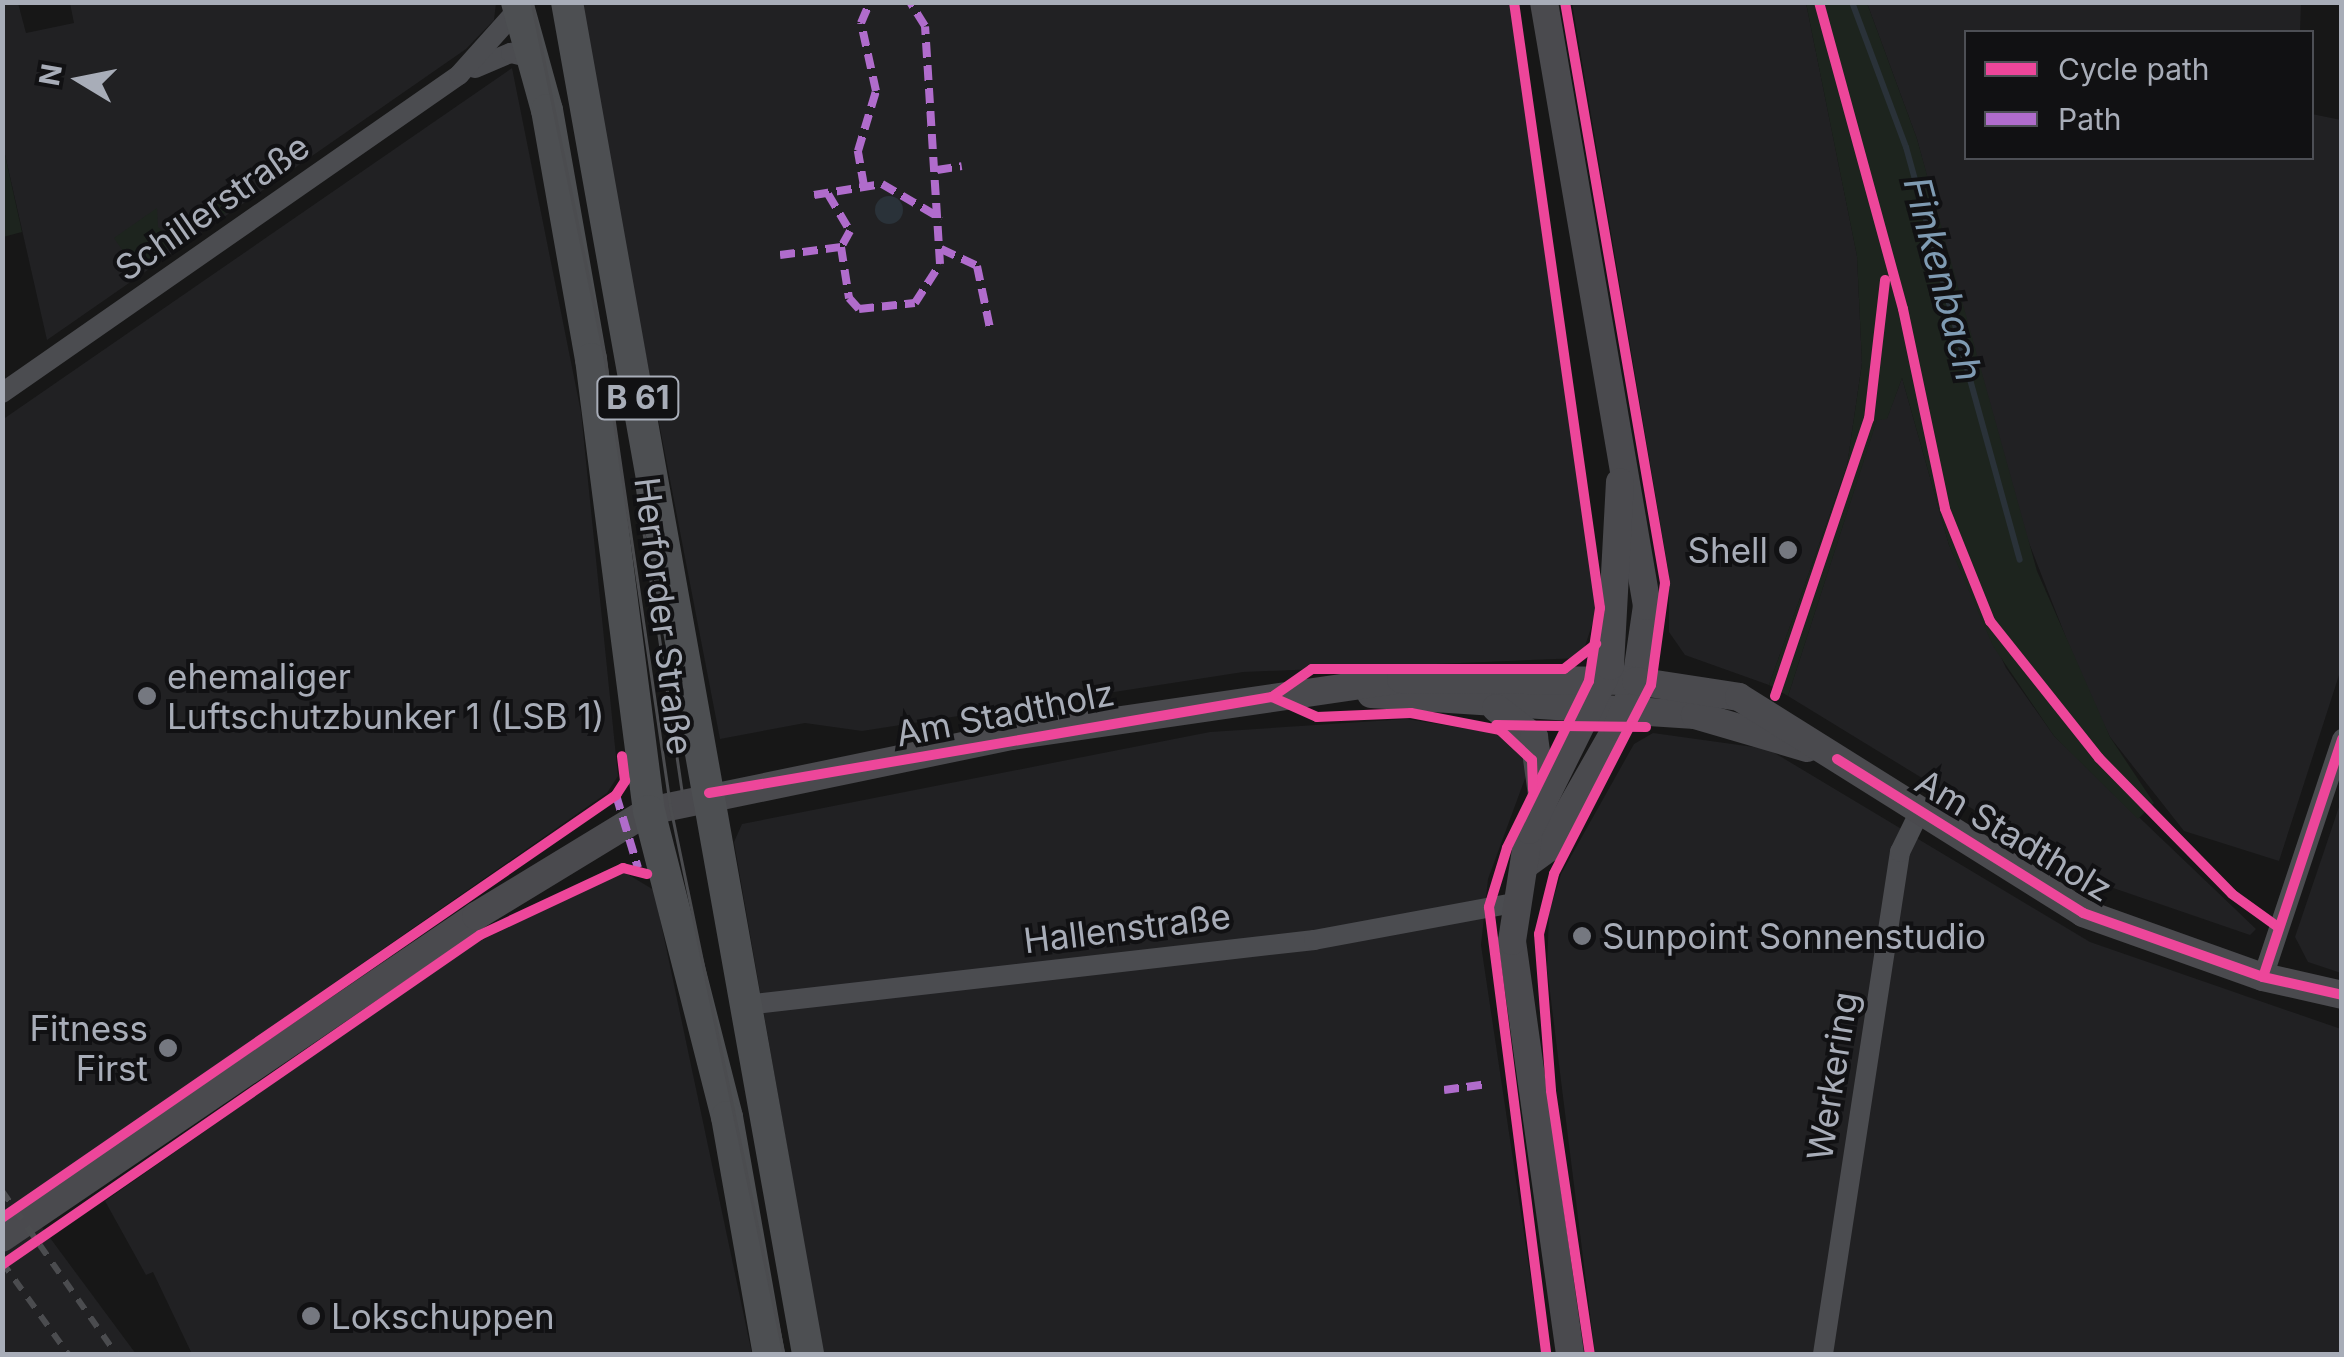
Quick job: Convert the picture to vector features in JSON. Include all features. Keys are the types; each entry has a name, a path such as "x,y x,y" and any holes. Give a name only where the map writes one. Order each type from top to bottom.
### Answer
{"main road":[{"name":"Herforder Straße","path":"566,2 808,1354"},
{"name":"Herforder Straße","path":"518,5 533,58 592,359 649,811 727,1117 769,1354"}],"street":[{"path":"1538,813 1606,681 1620,481 1544,2"},
{"name":"Schillerstraße","path":"459,75 518,5"},
{"name":"Schillerstraße","path":"2,392 459,75 511,53 533,58"},
{"path":"1525,865 1548,848 1624,712 1636,681 1646,585 1638,521 1620,481"},
{"name":"Am Stadtholz","path":"2,1238 476,916 649,811 709,793 1140,716 1401,680 1636,681 1739,697 2083,913 2263,977 2342,1014"},
{"name":"Am Stadtholz","path":"1348,690 1496,708 1722,719 1837,759"},
{"path":"1496,708 1534,737 1544,757 1538,813 1514,903 1523,1032 1570,1354"},
{"path":"2263,977 2342,739"},
{"name":"Werkering","path":"1823,1354 1900,852 1919,812"},
{"name":"Hallenstraße","path":"746,1005 1314,940 1514,903"},
{"name":"Am Stadtholz","path":"2263,977 2342,994"}],"shaded area":[{"path":"2,3 18,3 26,33 74,23 70,3 496,3 494,20 466,49 47,340 3,146"},
{"path":"578,3 1513,3 1598,607 1581,658 1243,672 862,731 805,723 720,739"},
{"path":"1572,3 1806,3 1857,256 1862,363 1847,466 1769,685 1685,655 1669,632 1669,575"},
{"path":"1806,3 1867,3 1917,139 2037,571 2110,737 2154,803 2138,819 2054,736 1993,646 1949,545 1902,378 1887,419 1877,420 1788,696 1769,685 1847,466 1862,363 1857,256"},
{"path":"1867,3 2301,3 2300,30 1964,30 1964,160 2314,160 2314,114 2341,120 2341,669 2279,861 2184,831 2110,737 2083,681 2018,515 1917,139"},
{"path":"512,68 581,412 618,776 607,793 22,1200 136,1354 3,1354 2,420"},
{"path":"3,146 22,232 2,237"},
{"path":"245,191 249,197 203,228 200,213"},
{"path":"889,196 899,200 903,210 899,220 889,224 879,220 875,210 879,200"},
{"path":"157,208 158,227 175,242 136,270 114,238"},
{"path":"1902,378 1949,545 2006,668 2054,736 2256,929 2250,935 2087,879 1788,696 1877,419 1887,418"},
{"path":"1407,719 1505,735 1530,765 1488,879 1481,945 1542,1354 823,1354 734,842 742,824 1210,732"},
{"path":"1653,733 1768,749 2090,942 2341,1029 2341,1354 1595,1354 1547,968 1549,913 1561,874 1634,744"},
{"path":"2341,801 2342,973 2308,962 2295,937"},
{"path":"624,872 654,890 752,1354 192,1354 153,1272 146,1275 105,1201 471,945"}],"waterway":[{"name":"Finkenbach","path":"1852,2 1906,147 2020,560"}],"tram line":[{"path":"532,2 605,357 670,804 784,1354"},
{"path":"636,479 682,791"}],"railway":[{"path":"2,1191 116,1354"},
{"path":"2,1262 68,1354"}],"marked path":[{"path":"864,186 858,151 876,91 861,23 870,2"},
{"path":"780,255 841,247 849,298 859,309 915,303 940,264 925,26 910,2"},
{"path":"937,170 962,166"},
{"path":"814,195 882,184 942,219"},
{"path":"828,194 850,231 841,247"},
{"path":"941,249 977,266 991,333"},
{"path":"616,795 638,868"},
{"path":"1444,1090 1488,1084"}],"cycle path":[{"path":"1514,2 1600,608 1589,681 1507,848 1489,907 1546,1354"},
{"path":"1565,2 1665,583 1651,685 1554,874 1539,934 1551,1091 1590,1354"},
{"path":"1819,2 1903,309 1945,509 1990,621 2099,758 2232,894 2278,927"},
{"path":"1775,696 1869,419 1885,280"},
{"path":"709,793 1272,697 1312,669 1564,669 1596,644"},
{"path":"1272,697 1317,717 1411,713 1500,730 1532,760 1533,790"},
{"path":"1496,725 1646,727"},
{"path":"2263,977 2342,739"},
{"path":"2,1218 616,795 625,781 622,756"},
{"path":"1837,759 2083,913 2263,977 2342,995"},
{"path":"2,1265 480,935 623,868 647,874"}],"place":[{"name":"Shell","path":"1788,550"},
{"name":"ehemaliger Luftschutzbunker 1 (LSB 1)","path":"147,696"},
{"name":"Sunpoint Sonnenstudio","path":"1582,936"},
{"name":"Fitness First","path":"168,1048"},
{"name":"Lokschuppen","path":"311,1316"}]}
